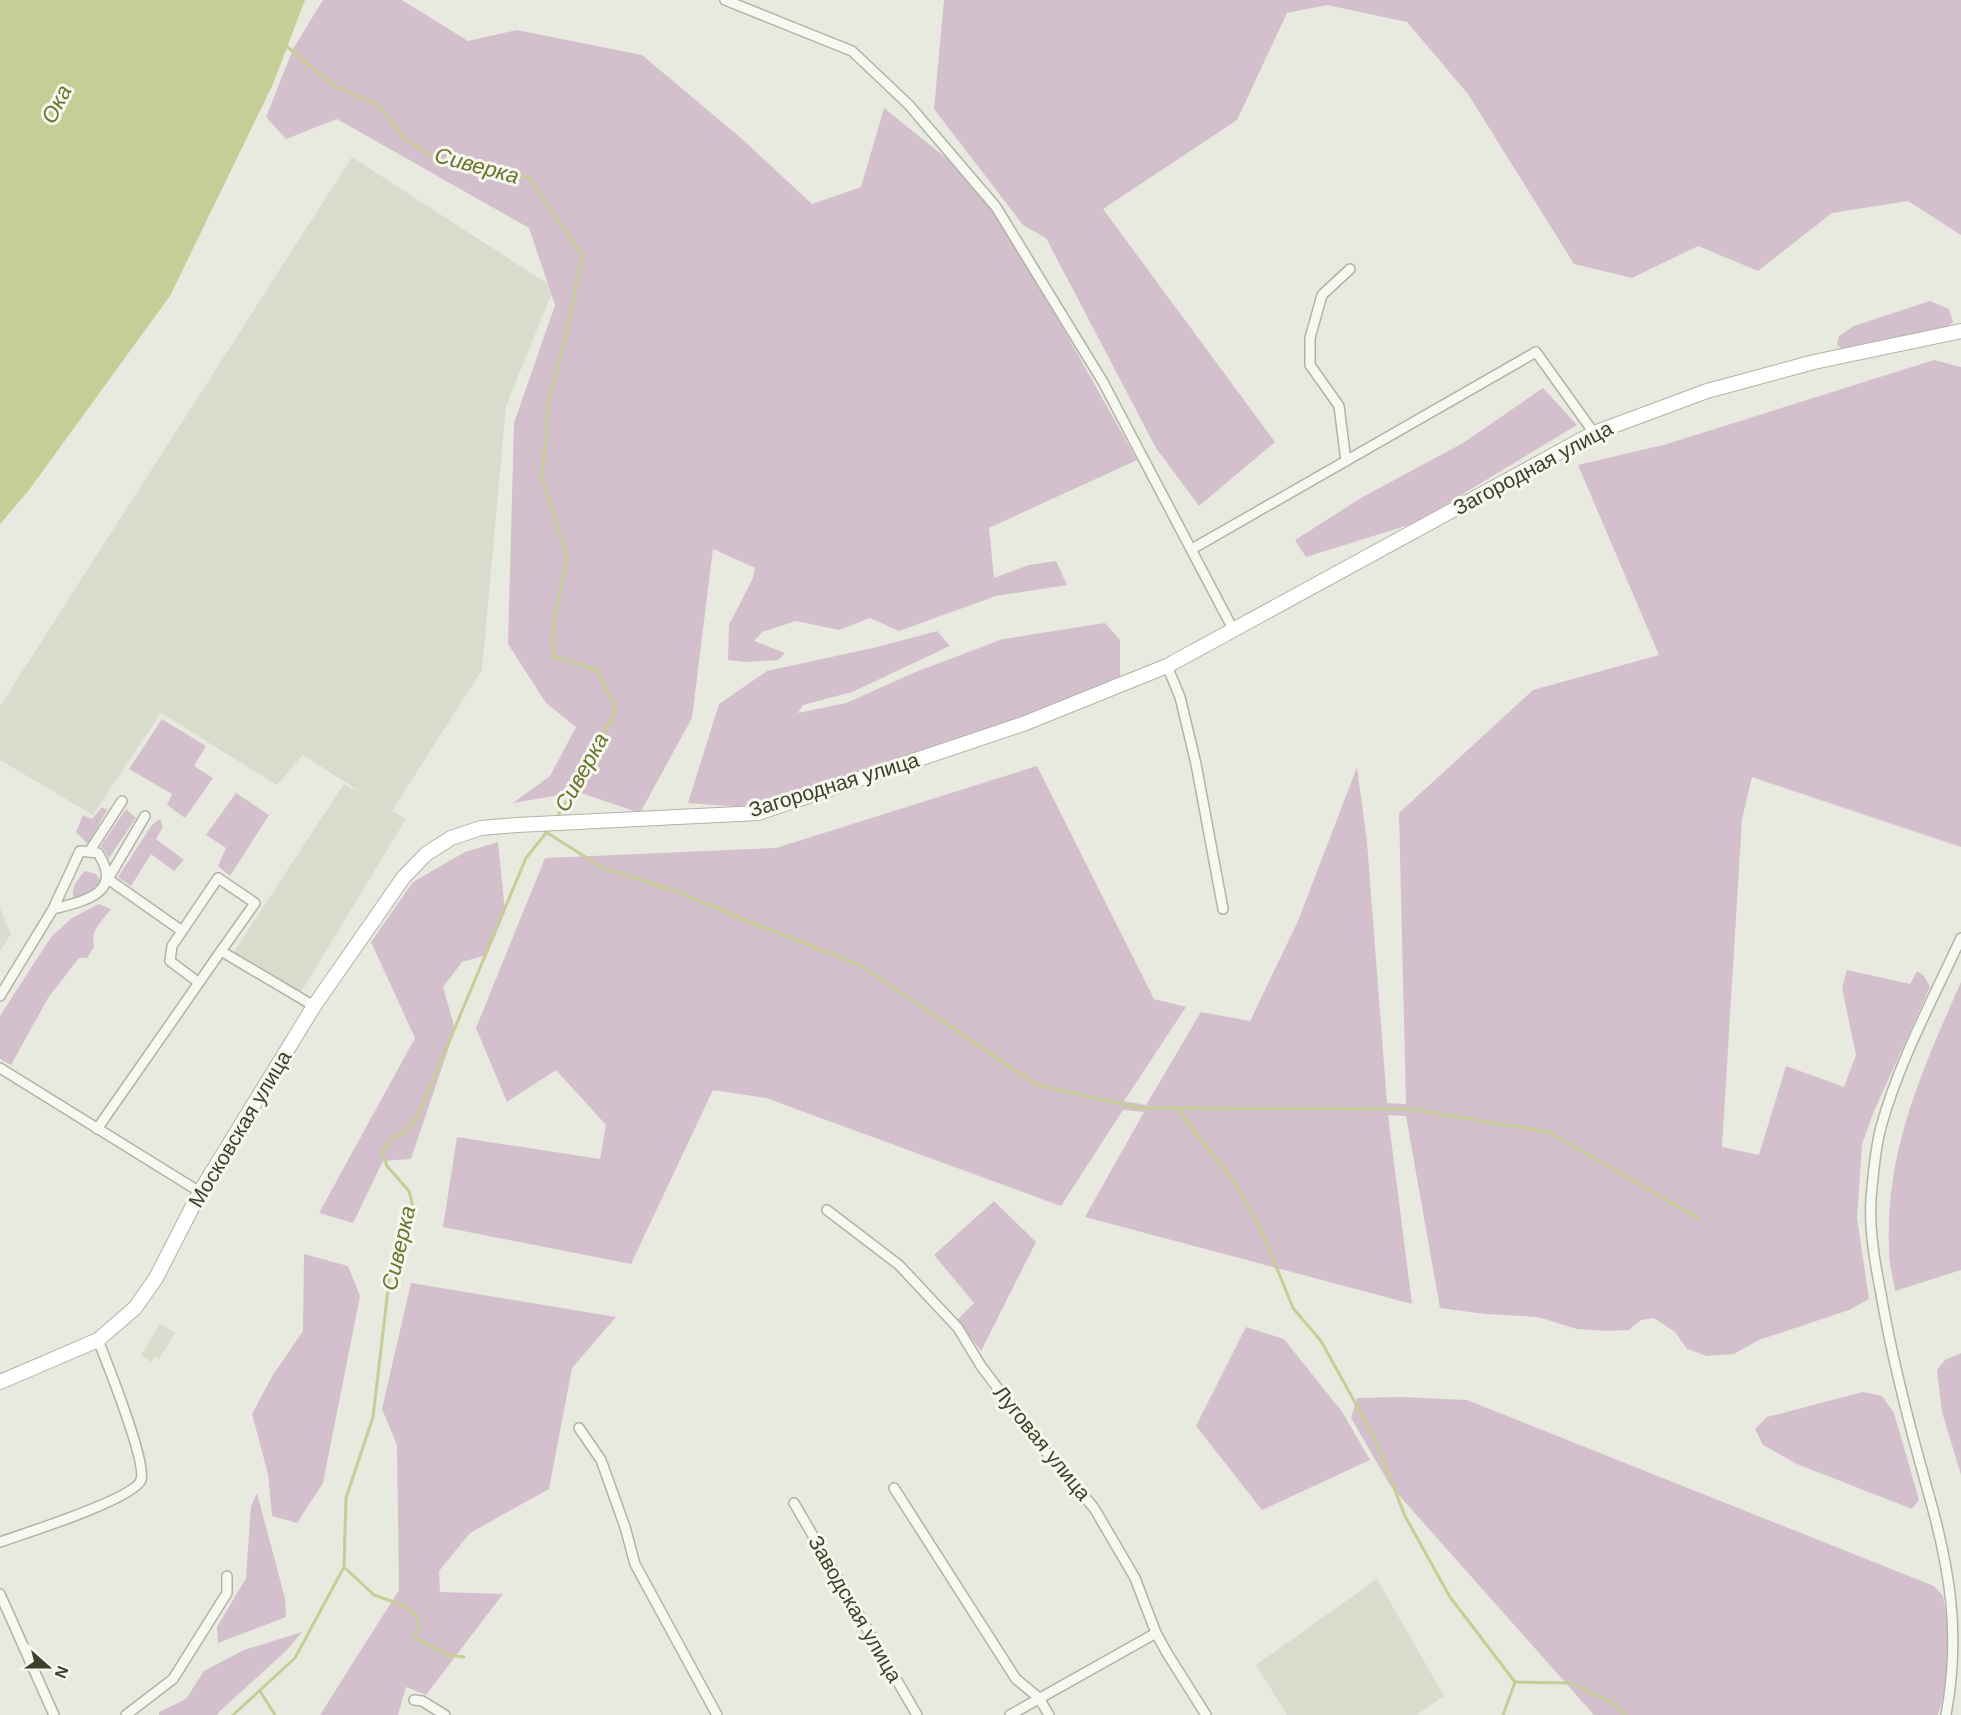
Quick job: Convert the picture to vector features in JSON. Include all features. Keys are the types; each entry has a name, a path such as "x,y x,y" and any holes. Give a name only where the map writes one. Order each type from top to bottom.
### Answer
{"main road":[{"name":"Загородная улица","path":"451,838 482,828 518,825 758,813 1023,723 1167,666 1594,433 1707,391 1814,362 1961,331"},
{"name":"Московская улица","path":"0,1382 98,1340 135,1308 156,1278 200,1192 314,1006 403,878 426,854 451,838"}],"street":[{"path":"725,0 852,51 909,105 996,207 1103,382 1234,631"},
{"path":"1346,461 1339,406 1310,366 1310,338 1322,295 1350,269"},
{"path":"1191,549 1536,352 1594,433"},
{"path":"1167,666 1180,697 1196,764 1223,909"},
{"path":"89,852 122,801"},
{"path":"53,909 76,903 99,893 146,816"},
{"path":"0,996 53,909 80,851 98,853 106,865 108,879 182,931"},
{"path":"97,1129 255,903 218,878 172,946 170,961 198,982"},
{"path":"1946,1715 1958,1660 1959,1626 1942,1540 1904,1405 1884,1311 1875,1260 1871,1201 1881,1128 1888,1106 1912,1044 1961,938"},
{"path":"221,951 314,1006"},
{"path":"0,1068 200,1192"},
{"name":"Луговая улица","path":"827,1210 899,1265 958,1328 981,1366 1042,1447 1094,1508 1135,1578 1156,1633 1206,1715"},
{"path":"0,1542 88,1512 137,1486 142,1478 138,1454 98,1340"},
{"path":"579,1428 601,1460 625,1527 635,1564 717,1715"},
{"path":"894,1488 1016,1679 1039,1698 1049,1715"},
{"name":"Заводская улица","path":"794,1503 917,1715"},
{"path":"126,1715 173,1679 227,1593 226,1576"},
{"path":"0,1594 54,1715"},
{"path":"1010,1715 1156,1633"},
{"path":"414,1700 422,1701 445,1715"}],"shaded area":[{"path":"323,0 402,0 468,41 517,30 642,55 741,138 812,204 861,187 884,108 951,162 1000,216 1137,460 989,528 994,578 1029,565 1056,561 1067,585 996,596 899,631 870,618 839,630 796,621 762,632 754,641 785,653 778,660 747,662 728,660 729,625 753,578 755,568 713,549 692,718 640,813 578,792 513,803 550,776 576,727 546,703 508,644 514,423 555,305 529,228 337,119 286,139 266,117 293,49"},
{"path":"944,0 1961,0 1961,235 1908,201 1832,213 1758,271 1698,246 1632,278 1574,264 1468,94 1407,22 1327,5 1287,13 1237,120 1103,209 1275,442 1199,506 1156,448 1046,238 1023,225 934,109"},
{"path":"352,157 554,288 506,406 482,670 392,811 406,819 301,992 233,953 344,784 364,794 303,755 277,785 161,713 93,815 0,760 0,706"},
{"path":"1930,301 1949,309 1953,322 1946,328 1844,350 1837,345 1839,336 1854,326"},
{"path":"1934,360 1961,367 1961,847 1752,777 1742,819 1722,1147 1759,1155 1786,1066 1844,1087 1856,1055 1842,988 1847,970 1910,984 1917,971 1924,976 1930,987 1874,1111 1862,1144 1857,1218 1869,1299 1849,1310 1759,1340 1734,1354 1707,1356 1687,1349 1675,1332 1654,1318 1641,1320 1629,1330 1606,1331 1577,1329 1538,1317 1485,1314 1440,1308 1406,1116 1388,1115 1412,1304 1085,1217 1144,1112 1123,1110 1061,1206 766,1098 713,1090 631,1264 443,1227 457,1137 600,1159 606,1125 556,1070 507,1102 476,1028 545,858 776,848 1037,766 1154,999 1186,1007 1124,1101 1146,1105 1201,1012 1250,1021 1298,921 1357,767 1367,842 1387,1103 1406,1104 1399,813 1533,690 1659,655 1578,465 1667,444"},
{"path":"1543,388 1577,425 1415,523 1306,557 1295,540 1361,498 1463,443"},
{"path":"1105,623 1120,640 1120,676 1095,689 1013,721 849,777 739,807 688,803 719,704 767,671 877,647 937,631 950,646 852,692 803,705 798,713 846,703 918,671 1003,639"},
{"path":"162,719 206,746 194,766 213,778 185,818 167,805 172,794 129,769"},
{"path":"236,793 269,815 230,876 218,866 226,848 206,835"},
{"path":"102,807 107,810 88,844 76,832 83,815 92,819"},
{"path":"126,809 136,818 109,858 101,846"},
{"path":"160,819 163,827 156,839 184,860 174,871 151,854 131,886 118,877 152,825"},
{"path":"498,842 505,912 487,955 462,962 443,987 455,1029 411,1159 383,1161 353,1223 319,1213 415,1038 371,942 413,882 465,852"},
{"path":"85,871 96,874 101,881 92,890 74,900 74,888"},
{"path":"99,904 111,909 95,931 94,947 87,958 79,958 48,998 11,1065 0,1059 0,1016 51,937 72,918"},
{"path":"0,908 11,934 0,951"},
{"path":"1961,982 1961,1270 1895,1291 1889,1255 1889,1213 1900,1145 1920,1080"},
{"path":"994,1201 1036,1242 981,1351 957,1320 974,1303 934,1255"},
{"path":"304,1254 348,1266 360,1296 323,1483 297,1523 272,1516 268,1474 252,1414 273,1375 303,1331"},
{"path":"411,1283 616,1317 572,1368 549,1489 470,1533 439,1571 440,1592 503,1594 426,1695 406,1687 398,1715 320,1715 399,1590 397,1445 382,1409"},
{"path":"160,1324 175,1333 159,1359 155,1356 151,1362 141,1355"},
{"path":"1246,1327 1284,1339 1343,1413 1370,1460 1262,1510 1196,1426"},
{"path":"1961,1353 1961,1475 1942,1412 1937,1370 1945,1360"},
{"path":"1863,1392 1882,1396 1894,1413 1919,1500 1912,1509 1797,1464 1763,1445 1755,1429 1767,1417"},
{"path":"1357,1398 1467,1400 1934,1586 1943,1596 1950,1640 1948,1679 1938,1715 1594,1715 1390,1485 1351,1418"},
{"path":"257,1493 285,1598 286,1617 218,1643 217,1627 246,1578 251,1506"},
{"path":"1377,1579 1444,1696 1416,1715 1287,1715 1256,1665"},
{"path":"302,1632 285,1652 217,1715 159,1715 159,1712 186,1699 204,1671 244,1650"}],"water":[{"name":"Ока","path":"0,0 305,0 273,84 170,296 29,490 0,524"}],"waterway":[{"name":"Сиверка","path":"285,45 333,85 378,105 407,141 441,160 480,161 529,178 582,255 567,332 549,400 542,478 567,557 553,627 553,656 598,671 616,710 588,765 555,820"},
{"name":"Сиверка","path":"233,1715 295,1658 344,1567 346,1498 373,1417 389,1281 413,1207 409,1191 387,1166 382,1153 392,1138 403,1134 418,1116 526,858 550,828"},
{"path":"546,832 601,867 678,892 860,965 1037,1085 1140,1108 1408,1109 1549,1132 1698,1218"},
{"path":"1177,1109 1235,1183 1263,1234 1293,1308 1321,1341 1374,1437 1405,1516 1450,1597 1515,1682"},
{"path":"344,1567 374,1595 405,1606 417,1616 418,1627 414,1637 448,1655 464,1657"},
{"path":"1515,1682 1571,1683 1615,1704 1624,1715"},
{"path":"1503,1715 1515,1682"},
{"path":"260,1691 275,1715"}]}
